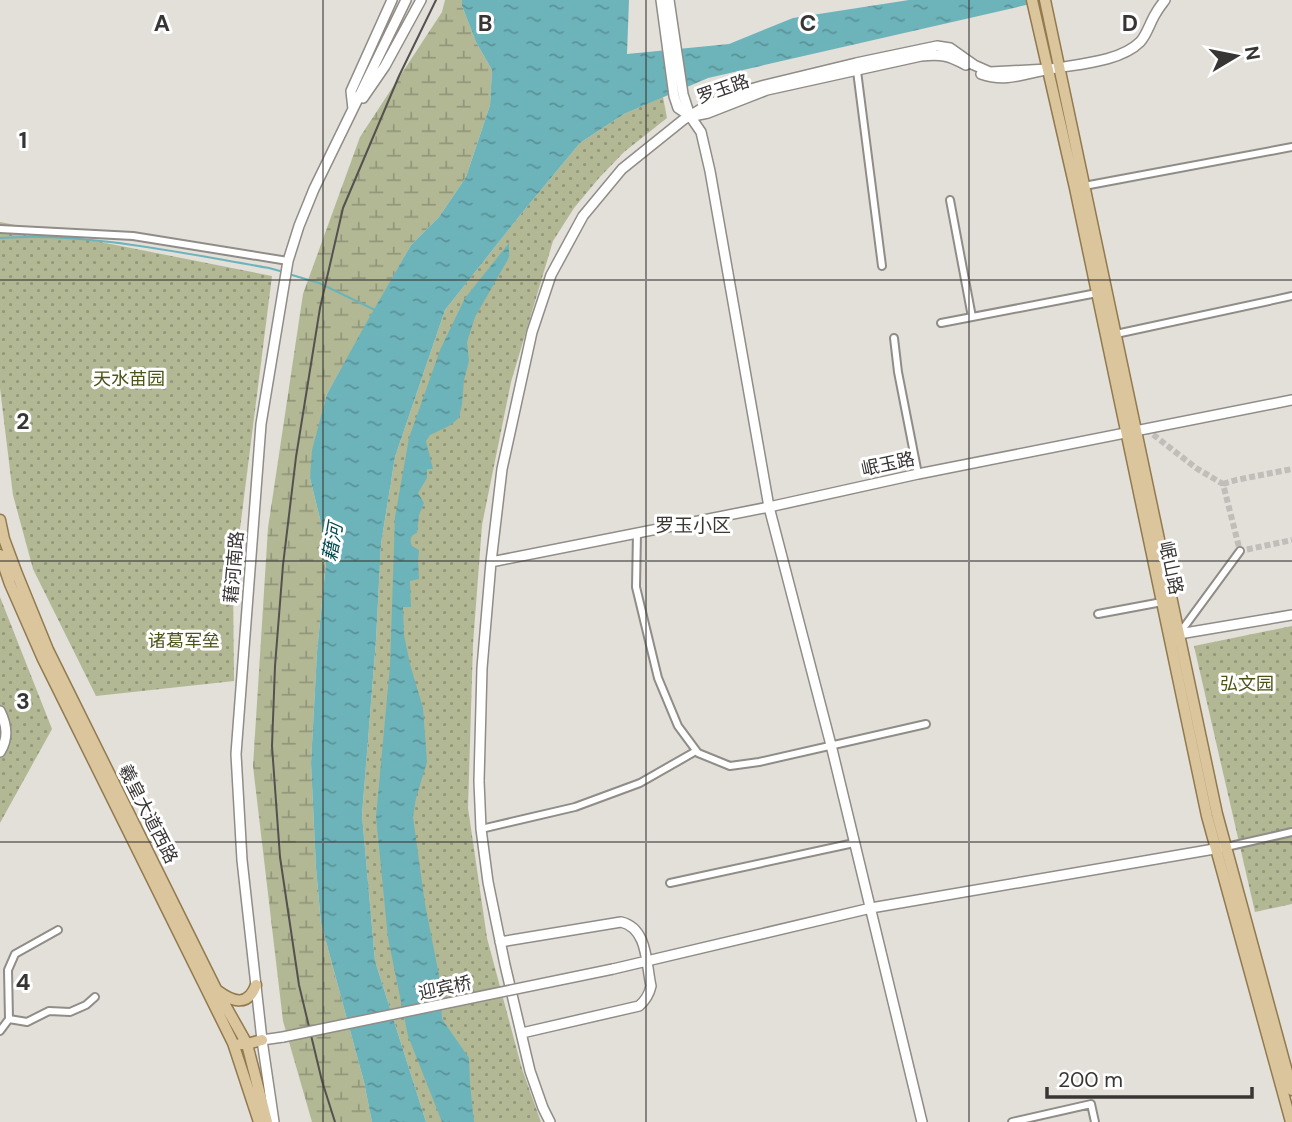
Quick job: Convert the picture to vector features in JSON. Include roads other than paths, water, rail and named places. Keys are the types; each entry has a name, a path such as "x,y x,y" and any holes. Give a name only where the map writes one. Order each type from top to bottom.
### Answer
{"main road":[{"name":"藉河南路","path":"353,110 351,91 392,0"},
{"name":"藉河南路","path":"274,1122 242,860 236,754 261,424 288,261 299,226 314,189 406,0"},
{"path":"661,0 672,48"},
{"path":"669,0 678,95 701,132 710,171 769,507 831,745 922,1122"},
{"name":"岷山路","path":"1032,0 1097,293 1179,634 1217,814 1221,848"},
{"name":"岷山路","path":"1045,0 1116,334 1162,601 1207,816 1221,848 1292,1090"},
{"name":"罗玉路","path":"690,116 708,113 767,90 921,56 938,54 951,57 977,73 993,78 1026,76 1048,69 1089,64 1129,50 1141,41 1165,0"},
{"name":"藉河南路","path":"353,110 375,83 421,1"},
{"name":"罗玉路","path":"690,116 730,95 765,85 937,46 950,48 974,65 990,72 1048,69"},
{"path":"550,1122 530,1071 510,992 488,882 481,829 479,781 482,668 502,469 532,332 551,275 583,216 622,169 690,116"},
{"name":"岷玉路","path":"491,562 1292,400"},
{"name":"羲皇大道西路","path":"0,520 4,539 48,650 216,989 247,1044 267,1122"},
{"name":"羲皇大道西路","path":"0,555 43,657 233,1042 258,1122"},
{"path":"1179,634 1292,615"},
{"path":"0,711 7,725 5,744 0,752"},
{"name":"迎宾桥","path":"262,1040 612,969 871,908 1221,848"},
{"path":"500,942 621,922 634,927 642,939 651,986 645,1001 639,1006 522,1033"},
{"path":"216,989 239,1001 250,996 256,985"},
{"path":"233,1042 247,1044 262,1040"},
{"name":"岷山路","path":"1284,1066 1291,1122"}],"street":[{"path":"858,71 882,266"},
{"path":"1084,186 1292,147"},
{"path":"950,200 972,317"},
{"path":"0,229 134,236 288,261"},
{"path":"941,323 1097,293"},
{"path":"1116,334 1292,296"},
{"path":"894,338 918,474"},
{"path":"637,533 636,587 658,678 678,726 698,753 730,766 759,762 926,724"},
{"path":"1179,634 1240,551"},
{"path":"1098,614 1162,601"},
{"path":"481,829 575,807 640,783 696,751"},
{"path":"1221,848 1292,832"},
{"path":"670,883 854,844"},
{"path":"0,1031 9,1020 8,970 15,954 58,930"},
{"path":"9,1020 27,1022 49,1012 69,1012 86,1005 95,997"},
{"path":"1012,1122 1091,1104 1095,1122"}],"water":[{"name":"藉河","path":"462,0 629,0 627,54 729,44 793,18 909,0 1048,0 708,78 624,114 580,143 445,310 395,457 381,544 362,815 375,961 426,1122 372,1122 364,1082 321,923 316,868 311,763 317,652 326,563 321,523 310,478 312,450 327,394 411,245 439,217 466,177 490,105 492,70 476,42"},
{"path":"509,243 509,257 475,317 467,342 469,361 459,418 430,435 426,441 433,469 427,469 427,478 418,493 424,503 419,515 417,533 411,540 412,546 419,550 419,579 410,581 411,607 403,607 404,635 423,708 427,762 413,817 425,904 440,980 442,1019 469,1058 474,1122 442,1122 408,1036 388,938 376,817 390,666 395,517 409,438 440,350 465,298"}],"waterway":[{"path":"0,238 101,241 169,250 280,271"},
{"path":"292,275 319,283 375,310"}],"tunnel":[{"path":"1146,429 1196,468 1223,484 1240,551 1292,540"},
{"path":"1223,484 1292,469"}],"tram line":[{"path":"335,1122 322,1081 299,985 280,857 272,746 283,565 296,457 320,308 343,208 399,76 436,0"}],"district":[{"name":"罗玉小区","path":"693,525"}],"park label":[{"name":"天水苗园","path":"129,379"},
{"name":"诸葛军垒","path":"184,641"},
{"name":"弘文园","path":"1247,684"}]}
